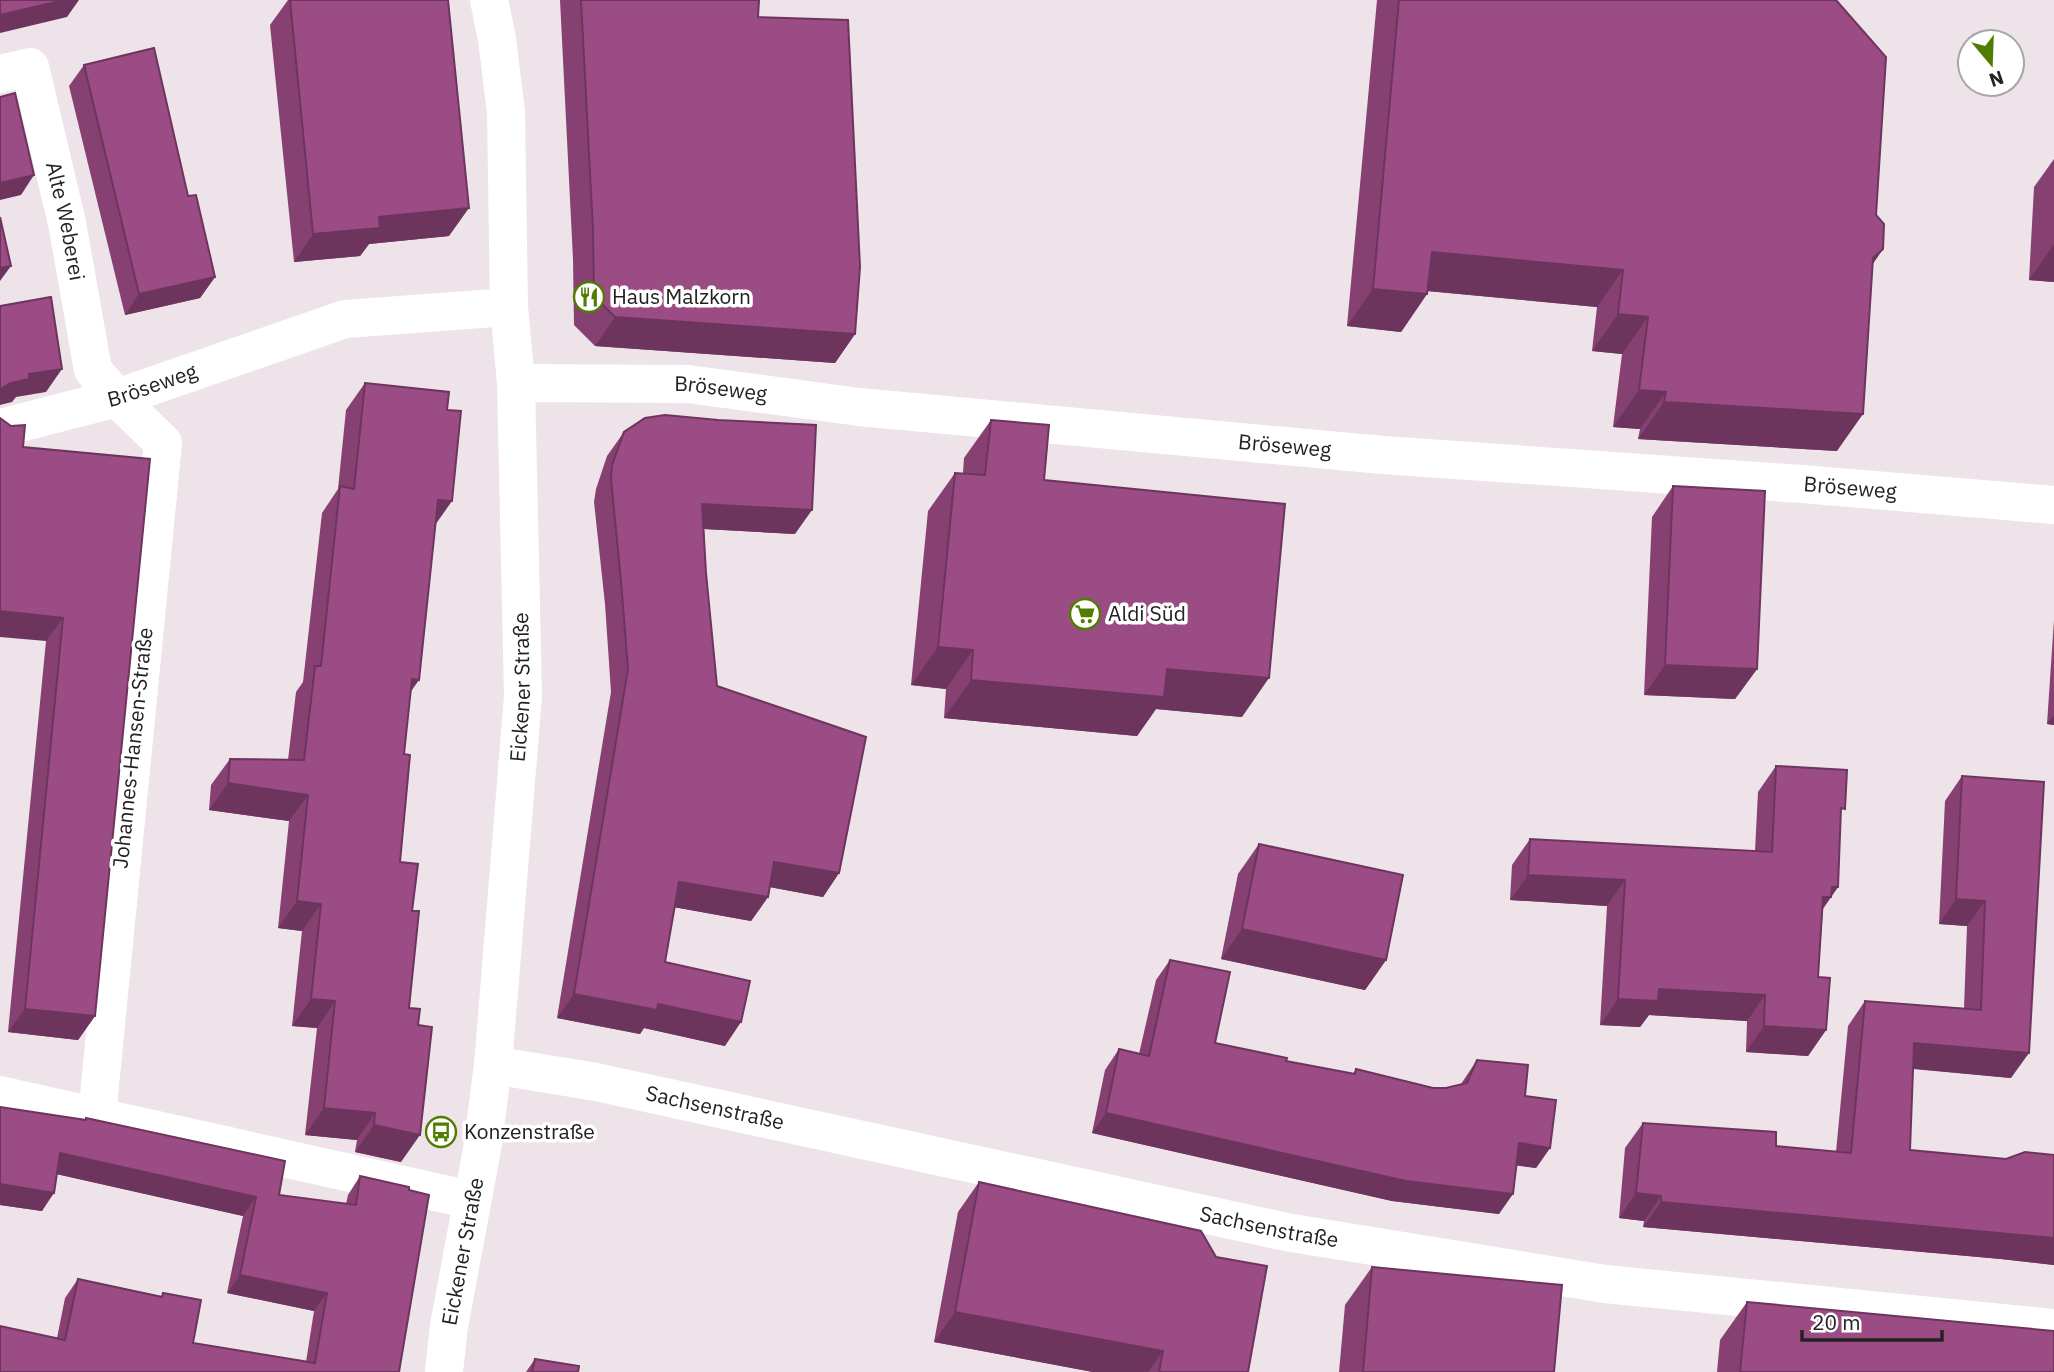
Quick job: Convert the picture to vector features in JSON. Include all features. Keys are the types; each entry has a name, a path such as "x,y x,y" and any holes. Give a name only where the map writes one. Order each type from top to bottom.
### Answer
{"street":[{"name":"Eickener Straße","path":"444,1372 449,1326 483,1144 493,1065 523,696 516,383 509,307 506,112 489,0"},
{"name":"Alte Weberei","path":"0,74 30,67 68,223 93,370 117,398"},
{"name":"Bröseweg","path":"0,428 117,398 345,319 509,307"},
{"name":"Bröseweg","path":"516,383 688,384 859,407 1383,455 1788,483 2054,505"},
{"name":"Johannes-Hansen-Straße","path":"97,1116 163,443 117,398"},
{"name":"Sachsenstraße","path":"493,1065 596,1082 1286,1232 1605,1284 2054,1328"},
{"path":"0,1095 471,1200"}],"building":[{"path":"0,0 64,0 0,15"},
{"path":"290,0 448,0 469,208 379,217 380,228 313,234"},
{"path":"581,0 759,0 758,17 848,20 860,267 855,334 615,317 594,296"},
{"path":"1399,0 1836,0 1886,57 1876,215 1884,224 1883,249 1873,258 1863,414 1664,402 1666,392 1639,390 1648,317 1618,314 1623,270 1432,252 1427,294 1373,289"},
{"path":"154,48 188,196 196,195 215,277 139,294 84,65"},
{"path":"15,93 34,175 0,183 0,97"},
{"path":"0,217 11,266 0,268"},
{"path":"51,297 62,369 29,374 29,379 11,383 0,391 0,306"},
{"path":"365,383 449,392 447,410 461,411 452,501 438,500 419,680 412,679 404,754 410,755 400,862 418,864 412,911 419,911 409,1008 420,1009 418,1025 432,1027 420,1135 374,1125 375,1113 324,1108 335,1001 311,999 321,904 297,901 308,795 228,783 230,759 304,760 315,666 321,666 340,486 354,489"},
{"path":"665,415 816,425 812,510 702,504 717,686 866,737 839,873 774,862 768,897 679,882 665,962 750,981 741,1022 658,1004 657,1010 574,994 628,669 612,465 624,432 645,418"},
{"path":"0,418 11,426 25,425 23,447 150,459 95,1016 25,1009 63,618 0,611"},
{"name":"Aldi Süd","path":"991,420 1049,425 1044,480 1285,504 1269,678 1167,669 1164,697 971,680 973,650 938,647 955,473 985,475"},
{"path":"1673,486 1765,491 1757,669 1665,665"},
{"path":"1776,766 1847,770 1845,809 1841,808 1838,887 1832,887 1831,897 1823,897 1818,977 1830,978 1826,1030 1764,1026 1765,995 1659,989 1658,1001 1618,999 1625,880 1528,875 1530,839 1772,852"},
{"path":"1962,776 2044,782 2029,1053 1914,1043 1910,1150 2006,1159 2025,1152 2054,1155 2054,1238 1661,1202 1661,1196 1636,1193 1643,1123 1776,1132 1776,1146 1851,1153 1865,1001 1981,1010 1985,901 1956,899"},
{"path":"1259,844 1403,875 1386,960 1242,929"},
{"path":"1170,960 1230,972 1215,1043 1287,1058 1286,1061 1355,1074 1356,1069 1433,1088 1467,1083 1477,1060 1528,1065 1525,1096 1556,1100 1550,1148 1519,1143 1513,1194 1406,1181 1106,1113 1119,1049 1149,1056"},
{"path":"0,1107 86,1118 285,1161 279,1195 356,1205 360,1176 409,1187 409,1190 429,1195 399,1372 0,1372 0,1326 65,1340 78,1279 162,1297 163,1293 201,1300 193,1343 315,1363 327,1293 240,1275 256,1197 60,1153 54,1193 0,1184"},
{"path":"979,1182 1201,1231 1216,1257 1267,1266 1248,1372 1159,1372 1163,1351 955,1312"},
{"path":"1372,1267 1562,1285 1554,1372 1363,1372"},
{"path":"1747,1302 2054,1331 2054,1372 1740,1372"},
{"path":"535,1359 579,1366 578,1372 532,1372"}],"place":[{"name":"Haus Malzkorn","path":"589,297"},
{"name":"Aldi Süd","path":"1085,614"},
{"name":"Konzenstraße","path":"441,1132"}]}
